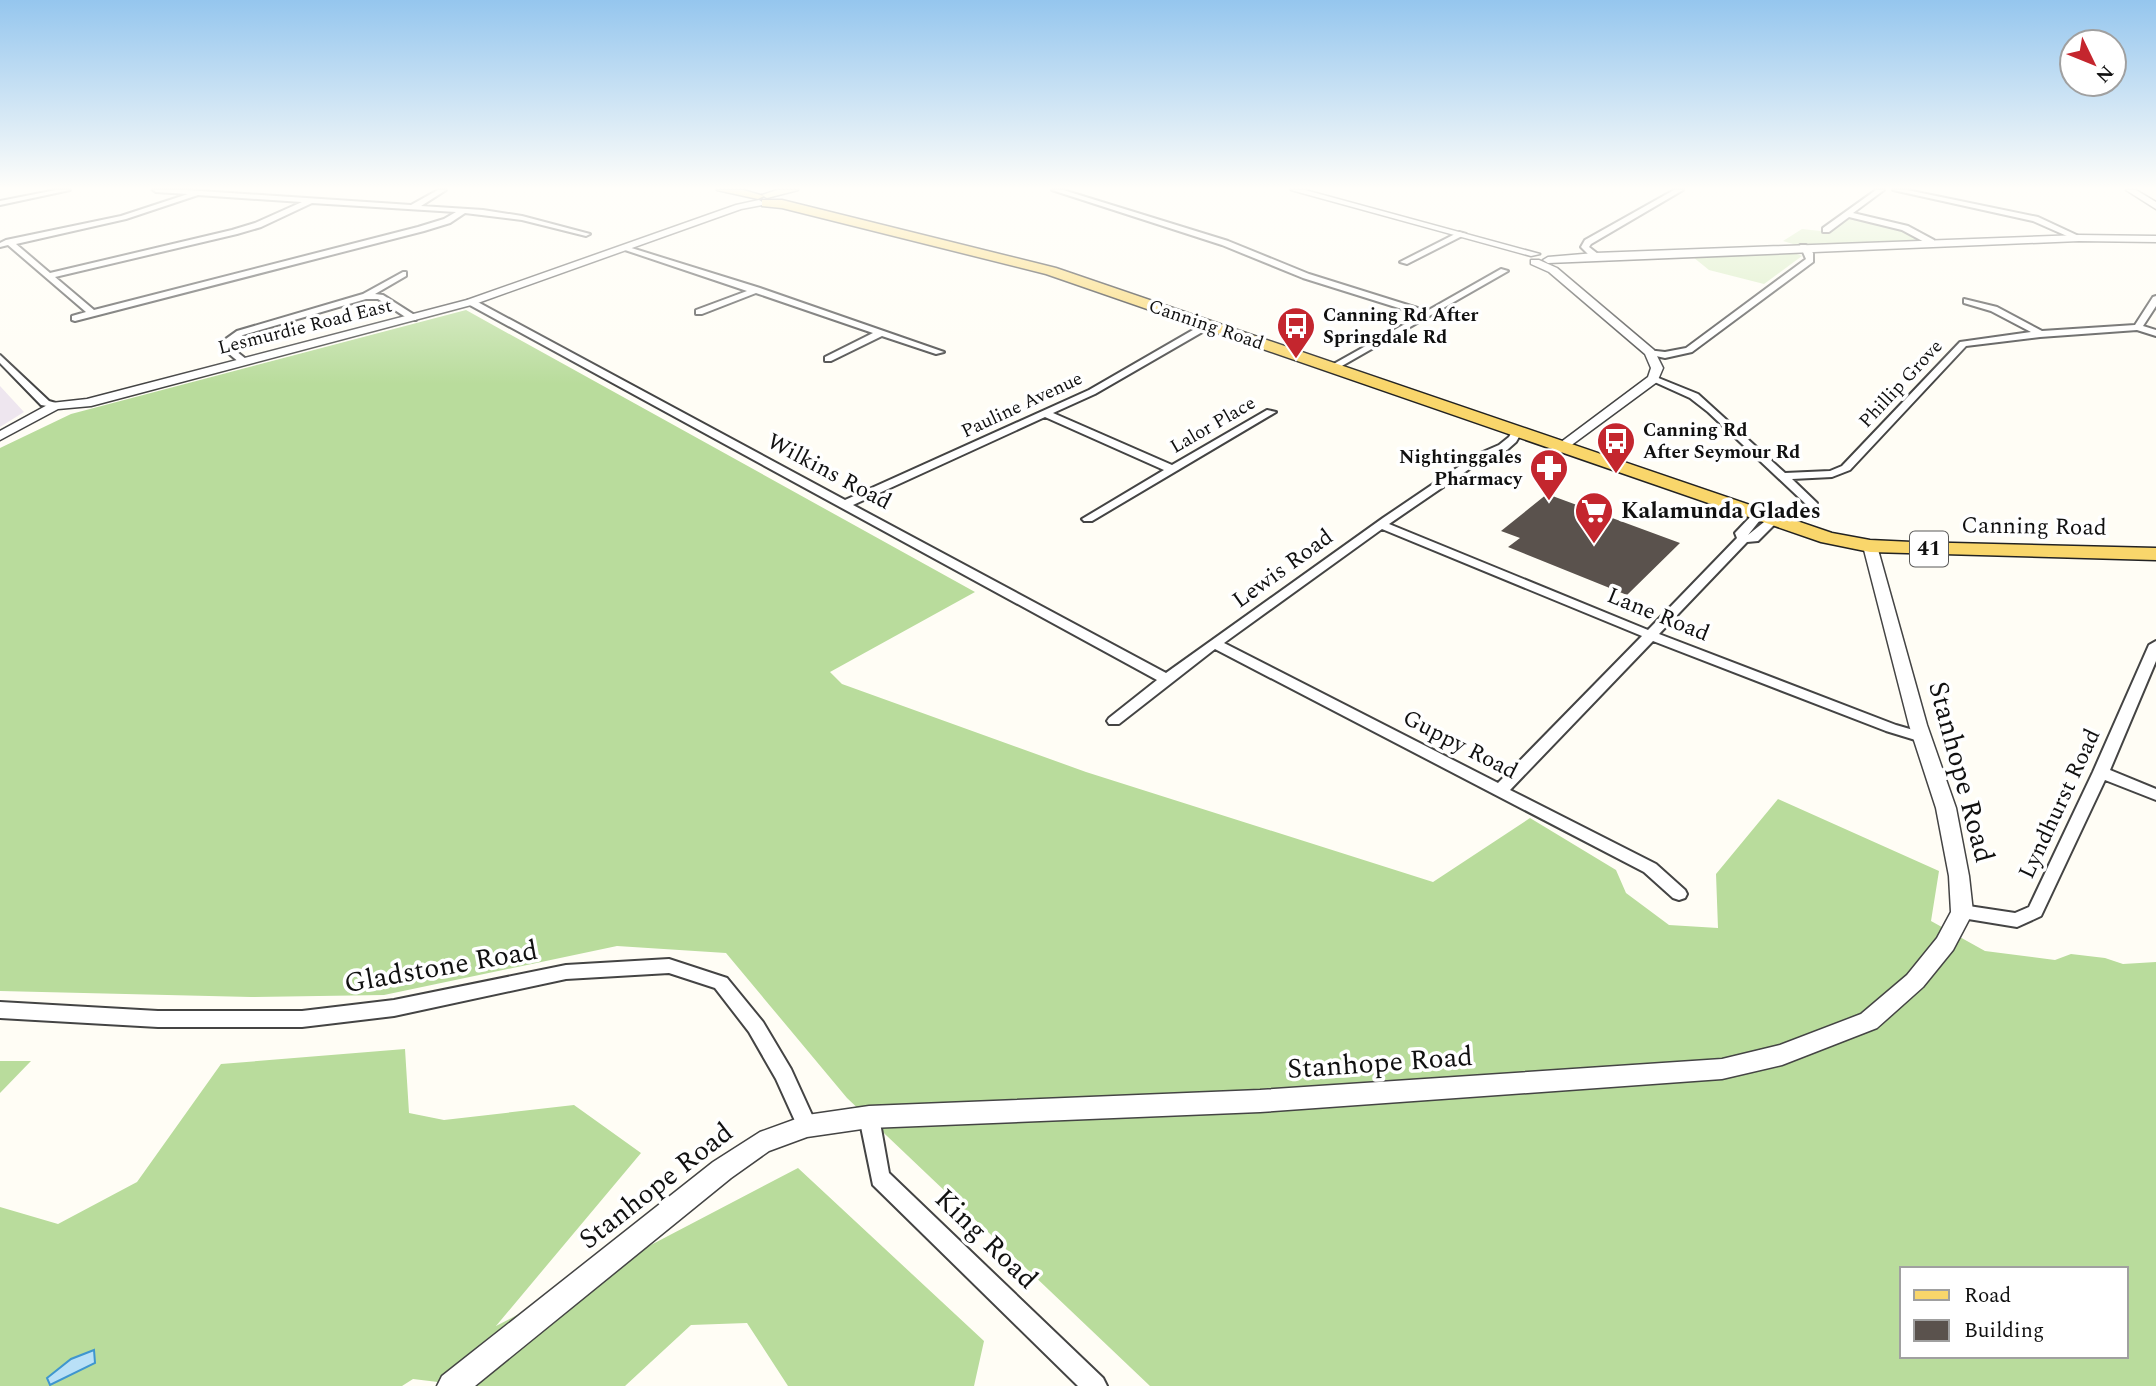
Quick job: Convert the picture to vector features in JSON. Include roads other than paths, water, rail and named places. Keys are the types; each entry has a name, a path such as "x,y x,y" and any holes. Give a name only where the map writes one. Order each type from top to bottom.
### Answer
{"main road":[{"name":"Canning Road","path":"989,255 1044,268 1385,387 1401,390 1669,489 1709,498 1828,538 1870,546 2156,554"}],"street":[{"path":"20,255 92,313"},
{"path":"49,276 139,255"},
{"path":"75,318 320,255"},
{"name":"Lesmurdie Road East","path":"0,436 55,406 81,404 471,302 609,255"},
{"path":"649,255 939,352"},
{"path":"1254,255 1306,276 1428,314"},
{"path":"1404,262 1419,255"},
{"path":"1529,255 1541,260 1650,352 1657,368 1653,379 1562,448"},
{"path":"1541,260 1626,255"},
{"path":"1650,352 1665,355 1689,350 1810,260 1811,255"},
{"path":"1333,368 1504,271"},
{"path":"243,361 227,348 226,343 240,333 366,296 403,274"},
{"path":"699,312 757,289"},
{"path":"366,296 380,297 413,317"},
{"path":"2156,299 2137,327 2156,333"},
{"path":"1968,301 1994,309 2040,334"},
{"name":"Wilkins Road","path":"471,302 1166,679"},
{"name":"Pauline Avenue","path":"845,504 1092,392 1208,325"},
{"name":"Phillip Grove","path":"1782,476 1832,474 1846,468 1963,344 2040,334 2137,327"},
{"path":"828,359 882,332"},
{"path":"0,358 45,403 55,406"},
{"path":"1653,379 1694,396 1712,410 1813,505"},
{"name":"Lalor Place","path":"1088,519 1271,412"},
{"name":"Lalor Place","path":"1046,414 1171,469"},
{"name":"Lewis Road","path":"1114,721 1166,679 1381,524 1480,457 1490,455 1513,433"},
{"path":"1500,791 1743,540 1754,538 1765,518"},
{"name":"Lane Road","path":"1381,524 1650,635 1891,728 1922,737"},
{"name":"Stanhope Road","path":"452,1386 722,1170 760,1143 807,1126 869,1117 1260,1101 1722,1069 1782,1055 1869,1021 1915,981 1945,944 1962,912 1959,876 1946,808 1922,737 1870,546"},
{"name":"Guppy Road","path":"1215,644 1650,868 1679,894"},
{"name":"Lyndhurst Road","path":"1962,912 2017,920 2035,911 2101,772 2156,645"},
{"path":"2101,772 2156,795"},
{"name":"Gladstone Road","path":"0,1010 158,1019 302,1018 394,1008 566,972 669,966 721,983 756,1027 784,1075 807,1126"},
{"name":"King Road","path":"869,1117 880,1178 1095,1386"}],"water":[{"path":"94,1350 95,1363 50,1385 47,1378 71,1359"}],"place":[{"name":"Canning Rd After Springdale Rd","path":"1296,360"},
{"name":"Canning Rd After Seymour Rd","path":"1616,475"},
{"name":"Nightinggales Pharmacy","path":"1549,502"},
{"name":"Kalamunda Glades","path":"1594,545"}]}
